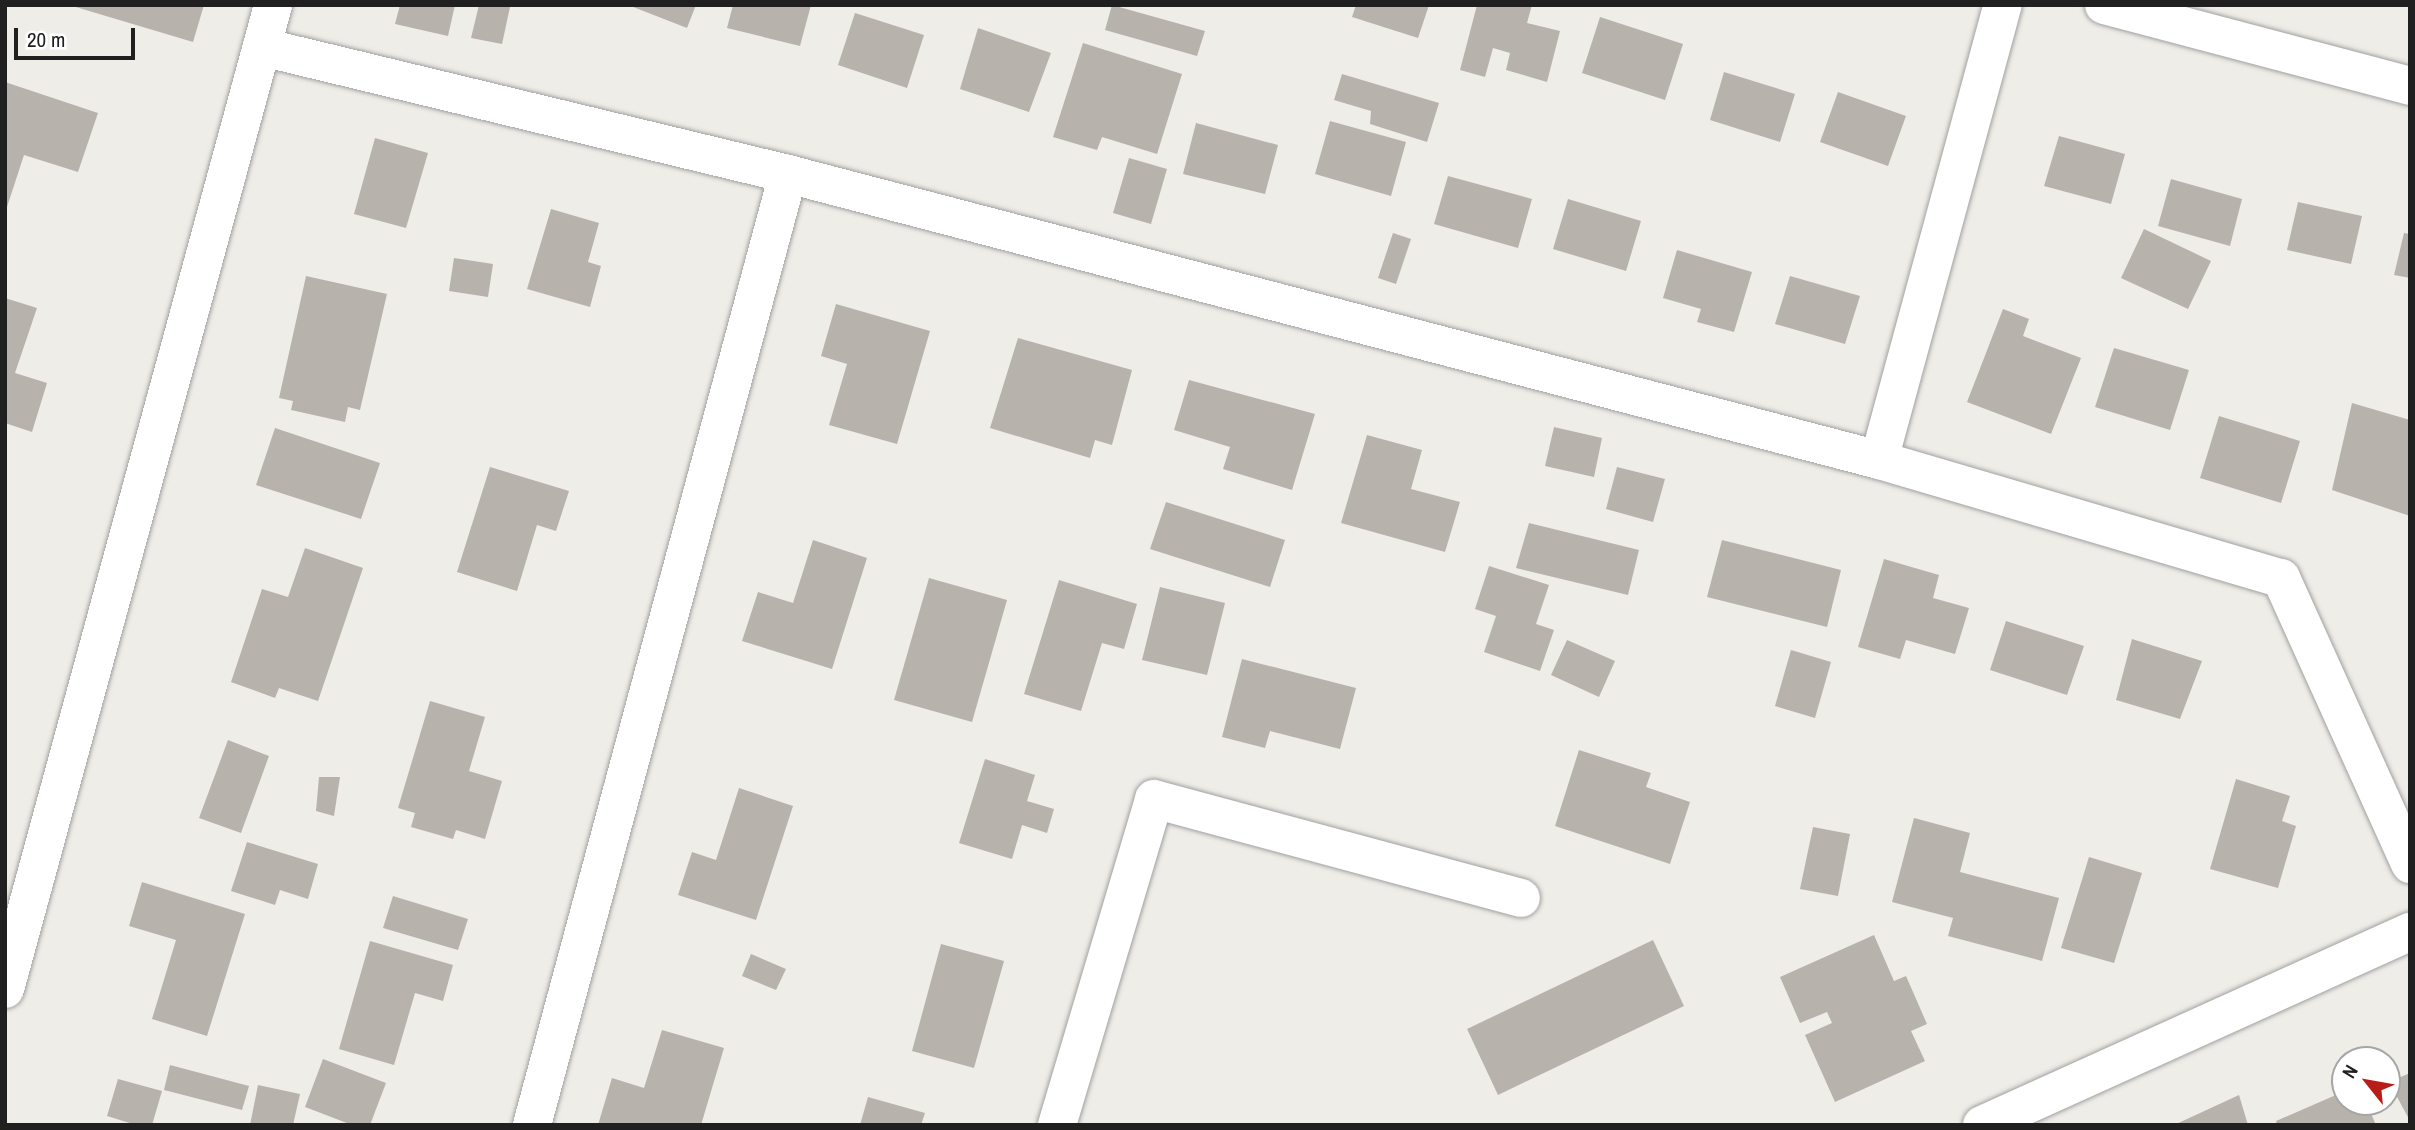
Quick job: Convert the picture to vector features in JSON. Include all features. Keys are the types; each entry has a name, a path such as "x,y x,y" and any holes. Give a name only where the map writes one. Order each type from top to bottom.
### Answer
{"street":[{"path":"5,989 16,909 273,5"},
{"path":"1880,460 2003,5"},
{"path":"2104,5 2410,86"},
{"path":"262,47 788,174 1880,460 2281,578 2410,864"},
{"path":"532,1125 788,174"},
{"path":"1057,1125 1154,799 1521,898"},
{"path":"1982,1125 2410,932"}],"building":[{"path":"69,5 204,5 193,42"},
{"path":"400,5 455,5 448,36 395,24"},
{"path":"479,5 510,7 502,44 471,38"},
{"path":"628,5 696,5 687,28"},
{"path":"733,5 811,5 800,46 727,28"},
{"path":"1112,5 1205,31 1197,56 1105,30"},
{"path":"1356,5 1429,5 1418,38 1352,17"},
{"path":"1477,5 1532,5 1527,23 1560,31 1547,82 1506,70 1510,53 1493,48 1485,77 1460,70"},
{"path":"855,13 924,35 907,88 838,65"},
{"path":"1600,17 1683,44 1665,100 1582,73"},
{"path":"978,28 1051,53 1029,112 960,89"},
{"path":"1083,43 1182,74 1157,154 1102,137 1097,150 1053,137"},
{"path":"1724,72 1795,94 1780,142 1710,120"},
{"path":"1342,74 1439,103 1427,142 1370,124 1371,111 1334,100"},
{"path":"5,82 98,113 78,172 24,155 6,210"},
{"path":"1838,92 1906,116 1888,166 1820,142"},
{"path":"1330,121 1406,142 1391,196 1315,174"},
{"path":"1196,123 1278,145 1265,194 1183,174"},
{"path":"2059,136 2125,154 2111,204 2044,186"},
{"path":"375,138 428,153 406,228 354,214"},
{"path":"1129,158 1167,169 1151,224 1113,213"},
{"path":"1448,176 1532,199 1518,248 1434,224"},
{"path":"2171,179 2242,199 2230,246 2158,226"},
{"path":"1568,199 1641,221 1626,271 1553,249"},
{"path":"2298,202 2362,216 2351,264 2287,250"},
{"path":"551,209 599,223 588,262 601,266 590,307 527,289"},
{"path":"2144,229 2211,261 2188,309 2121,278"},
{"path":"1393,233 1411,239 1396,284 1378,278"},
{"path":"2404,233 2410,234 2410,278 2394,275"},
{"path":"1677,250 1752,272 1734,332 1697,322 1701,309 1663,298"},
{"path":"454,258 493,264 488,297 449,291"},
{"path":"306,276 387,294 360,410 348,407 345,422 291,410 293,401 279,398"},
{"path":"1790,276 1860,296 1845,344 1775,324"},
{"path":"5,298 37,308 15,373 47,383 32,432 5,423"},
{"path":"836,304 930,331 897,444 829,425 847,364 821,356"},
{"path":"2003,309 2029,319 2023,336 2081,358 2051,434 1967,402"},
{"path":"1018,338 1132,370 1112,445 1095,440 1090,458 990,428"},
{"path":"2114,348 2189,370 2170,430 2095,407"},
{"path":"1189,380 1315,414 1292,490 1223,469 1230,447 1174,430"},
{"path":"2352,403 2410,420 2410,516 2332,490"},
{"path":"2219,416 2300,441 2281,503 2200,478"},
{"path":"1554,427 1602,438 1594,477 1545,466"},
{"path":"275,428 380,463 361,519 256,485"},
{"path":"1367,435 1422,450 1411,489 1460,502 1445,552 1341,523"},
{"path":"490,467 569,491 556,531 537,525 517,591 457,572"},
{"path":"1617,467 1665,479 1653,522 1606,509"},
{"path":"1166,502 1285,540 1270,587 1150,549"},
{"path":"1529,523 1639,550 1628,595 1516,568"},
{"path":"813,540 867,558 832,669 742,641 758,592 793,603"},
{"path":"1722,540 1841,570 1827,627 1707,597"},
{"path":"305,548 363,568 318,701 279,688 275,698 231,682 262,589 288,597"},
{"path":"1884,559 1939,575 1933,598 1969,608 1955,654 1906,640 1900,659 1858,647"},
{"path":"1489,566 1549,585 1536,624 1554,630 1540,671 1484,652 1496,616 1475,609"},
{"path":"929,578 1007,600 972,722 894,700"},
{"path":"1059,580 1137,604 1124,649 1102,643 1081,711 1024,694"},
{"path":"1160,587 1225,603 1207,675 1142,660"},
{"path":"2006,621 2084,646 2067,695 1990,670"},
{"path":"2132,639 2202,661 2180,719 2116,700"},
{"path":"1567,640 1615,661 1599,697 1551,675"},
{"path":"1791,650 1831,662 1815,718 1775,706"},
{"path":"1242,659 1356,688 1340,749 1270,731 1265,748 1222,737"},
{"path":"430,701 485,717 469,771 502,781 485,839 456,830 453,839 411,827 415,813 398,808"},
{"path":"228,740 269,756 241,833 199,818"},
{"path":"1579,750 1651,773 1646,787 1690,802 1670,864 1555,826"},
{"path":"985,759 1035,775 1027,801 1054,809 1047,833 1022,825 1012,859 959,843"},
{"path":"319,777 340,777 334,816 316,811"},
{"path":"2236,779 2290,796 2282,821 2296,826 2278,888 2210,869"},
{"path":"739,788 793,806 756,920 678,895 692,852 716,860"},
{"path":"1914,818 1970,833 1960,872 2059,898 2042,961 1948,936 1953,918 1892,902"},
{"path":"1813,827 1850,834 1838,896 1800,889"},
{"path":"247,842 318,864 308,899 280,890 275,905 231,891"},
{"path":"2089,857 2142,873 2114,963 2061,948"},
{"path":"142,882 245,914 207,1036 152,1019 176,940 129,926"},
{"path":"393,896 468,919 458,950 383,928"},
{"path":"1874,935 1894,981 1906,976 1927,1024 1911,1031 1925,1061 1835,1102 1805,1035 1832,1023 1827,1012 1800,1023 1780,977"},
{"path":"1653,940 1684,1006 1498,1095 1467,1029"},
{"path":"370,941 453,965 443,1001 415,993 394,1065 339,1049"},
{"path":"941,944 1004,961 974,1068 912,1051"},
{"path":"751,954 786,969 776,990 742,976"},
{"path":"662,1030 724,1048 701,1125 598,1125 612,1078 644,1088"},
{"path":"323,1059 386,1083 370,1125 352,1125 305,1107"},
{"path":"170,1065 249,1086 242,1110 164,1090"},
{"path":"2410,1073 2410,1121 2401,1104 2401,1077"},
{"path":"118,1079 162,1091 152,1125 136,1125 107,1116"},
{"path":"258,1085 300,1094 293,1125 250,1125"},
{"path":"2239,1095 2248,1125 2174,1125"},
{"path":"868,1097 925,1113 921,1125 860,1125"},
{"path":"2331,1097 2331,1116 2372,1116 2376,1125 2277,1125 2276,1121"}]}
